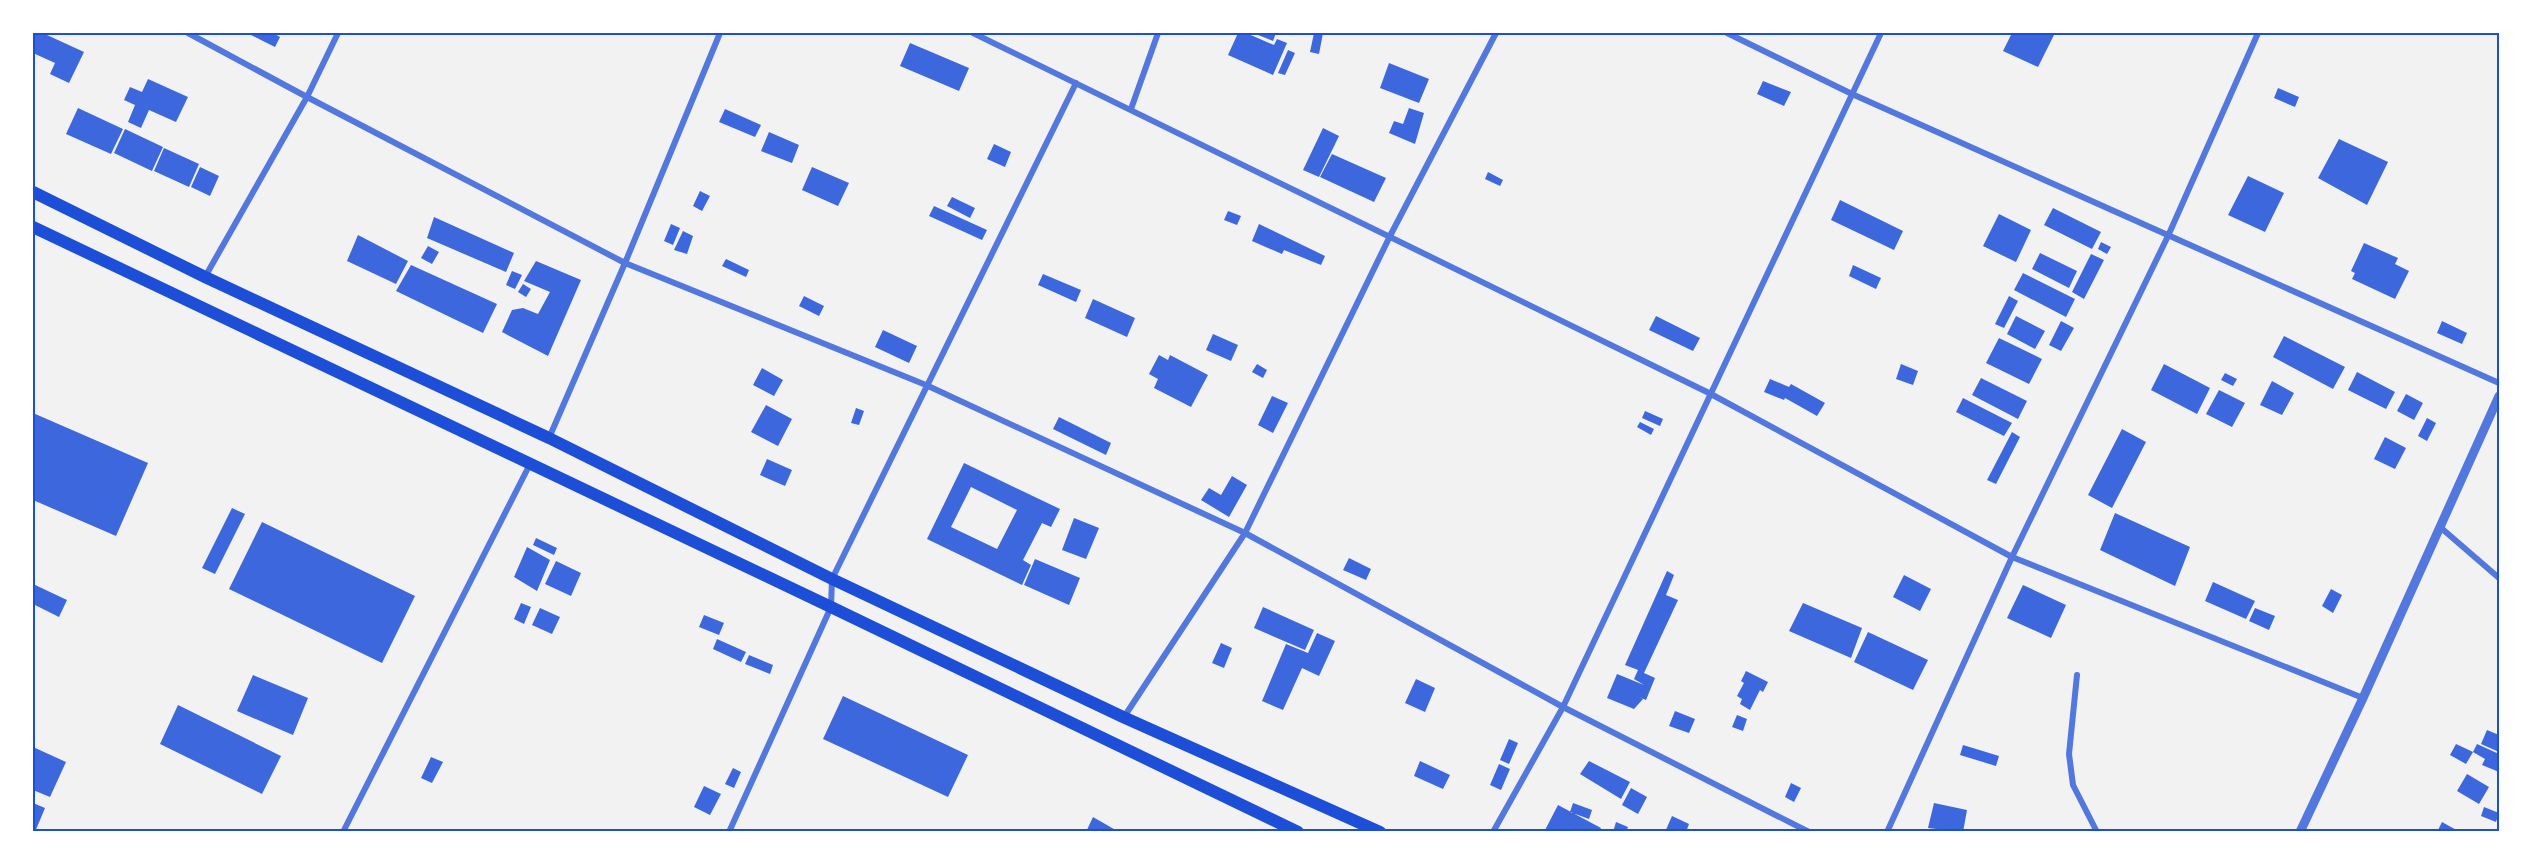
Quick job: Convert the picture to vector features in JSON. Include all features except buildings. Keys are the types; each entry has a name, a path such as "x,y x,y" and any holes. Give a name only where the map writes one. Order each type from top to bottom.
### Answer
{"highway":[{"path":"33,192 205,277 549,438 832,579 1123,717 1380,832"},
{"path":"33,227 1298,832"}],"street":[{"path":"188,33 307,98 626,263 926,385 1245,533 1563,707 1809,832"},
{"path":"205,277 307,98 338,33"},
{"path":"549,438 626,263 720,33"},
{"path":"973,33 1709,393 2012,557 2363,698"},
{"path":"1131,109 1158,33"},
{"path":"1123,717 1245,533 1390,236 1496,33"},
{"path":"1727,33 1852,94 2499,383"},
{"path":"1493,832 1563,707 1709,393 1881,33"},
{"path":"1887,832 2012,557 2168,236 2258,33"},
{"path":"729,832 831,607 832,579 1076,82"},
{"path":"2300,832 2499,396"},
{"path":"343,832 530,464"},
{"path":"2440,528 2499,578"},
{"path":"2077,675 2069,754 2073,785 2097,832"}]}
